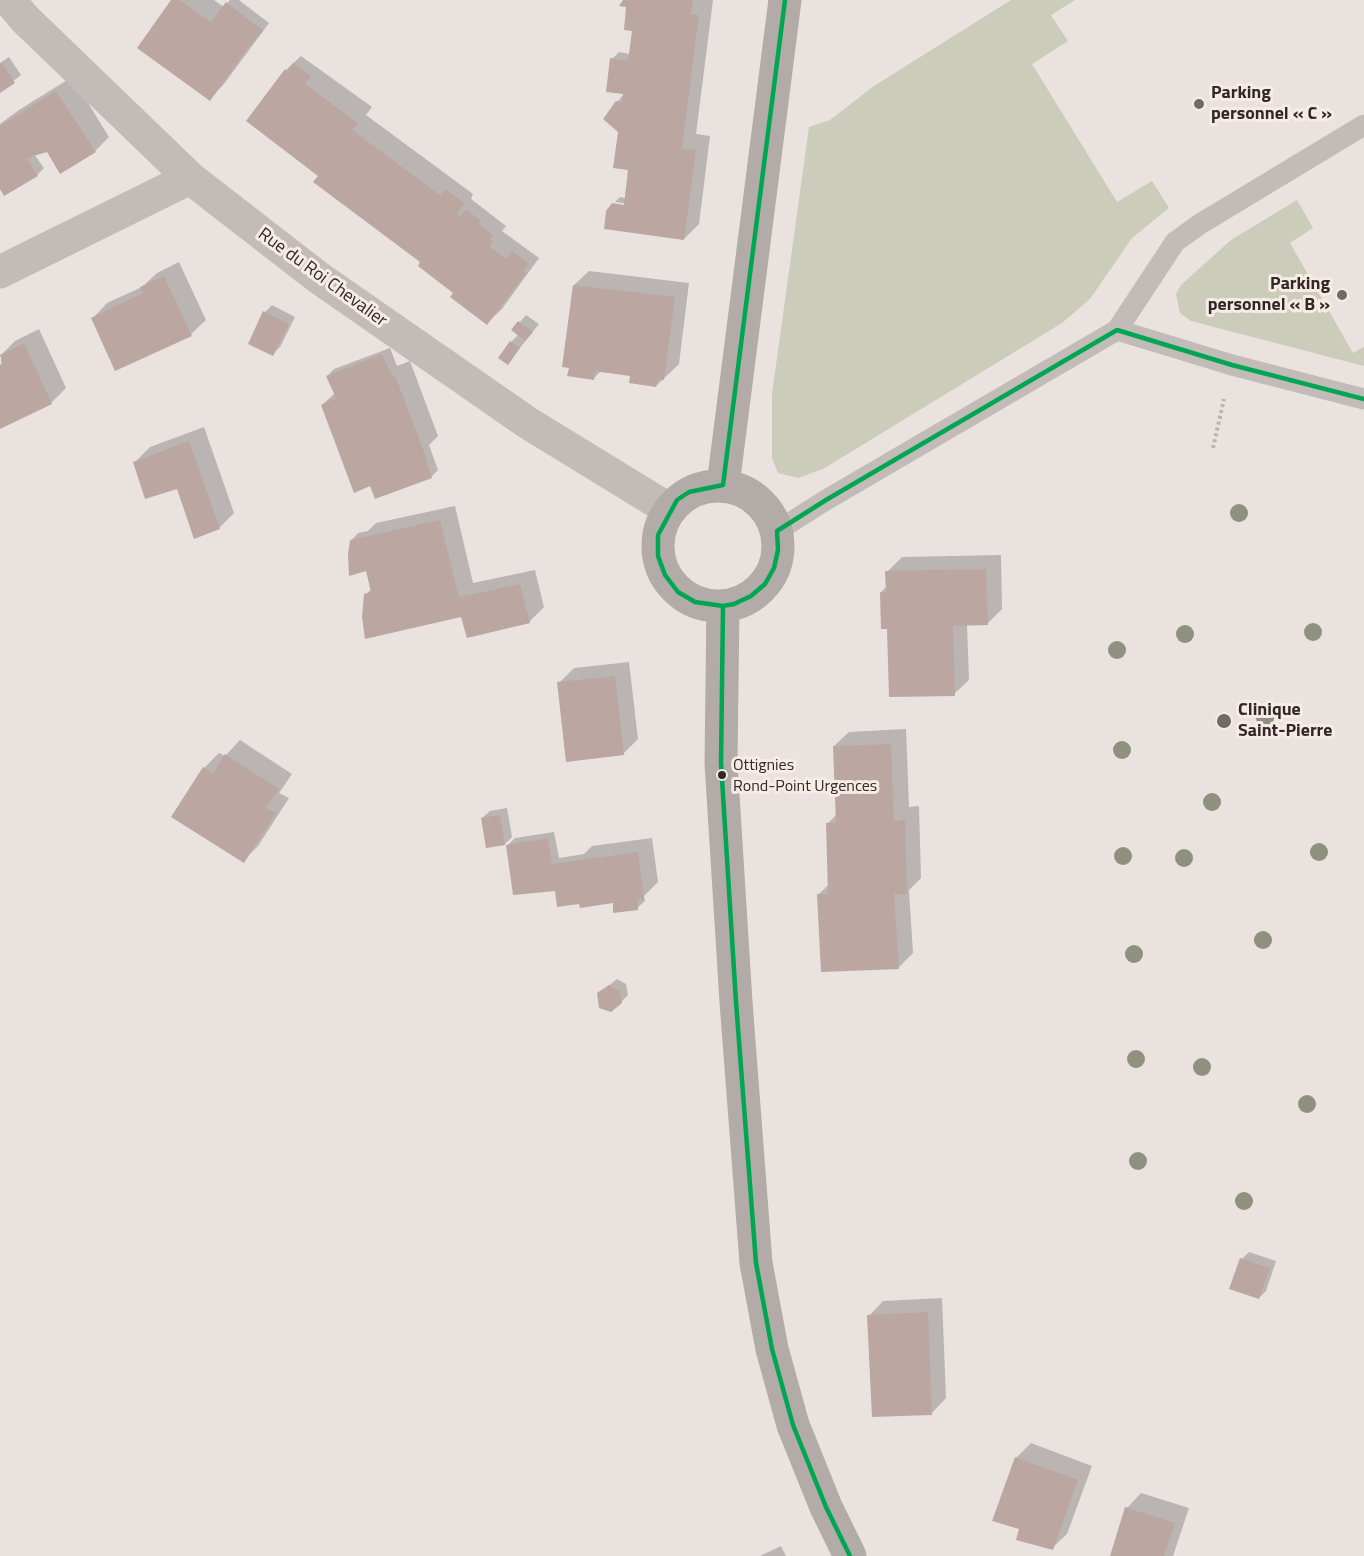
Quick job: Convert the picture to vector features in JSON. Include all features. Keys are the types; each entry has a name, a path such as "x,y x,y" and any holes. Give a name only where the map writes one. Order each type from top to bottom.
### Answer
{"main road":[{"path":"723,485 785,0"},
{"path":"723,485 742,490 758,500 770,514 777,531 778,550 774,568 765,584 751,596 734,604 723,606 695,602 678,592 665,575 658,556 658,535 677,500 689,492 723,485"},
{"path":"723,606 721,763 756,1263 772,1349 793,1425 826,1507 850,1556"}],"street":[{"name":"Rue du Roi Chevalier","path":"9,0 25,19 190,178 319,278 528,423 670,510"},
{"path":"0,272 190,178"}],"lane":[{"path":"777,531 1117,330 1174,242 1364,125"},
{"path":"1117,330 1232,365 1364,399"}],"path":[{"path":"1213,448 1227,390"}],"green space":[{"path":"1011,0 1075,0 1051,15 1068,41 1032,64 1117,202 1152,181 1169,208 1132,238 1090,299 1062,323 823,469 798,478 778,473 772,458 772,394 809,127 830,120 874,86"},
{"path":"1297,200 1313,228 1290,243 1353,353 1364,347 1364,366 1191,321 1180,313 1176,294 1181,285 1231,240"}],"building":[{"path":"171,0 180,0 211,22 226,2 263,31 247,49 210,101 137,48"},
{"path":"623,0 693,0 691,14 699,15 682,149 696,150 684,240 604,229 606,211 612,203 624,205 628,170 613,168 618,132 603,119 616,101 622,102 623,94 606,92 610,58 628,61 632,31 624,30 626,7 619,6"},
{"path":"2,63 15,83 0,93 0,64"},
{"path":"293,63 311,76 305,84 358,123 352,130 441,196 446,189 464,203 457,214 460,217 466,209 481,221 479,224 493,235 490,239 493,241 489,246 506,259 512,251 529,264 523,271 526,273 487,325 450,297 453,293 418,266 420,262 313,182 318,176 246,121 285,69 287,71"},
{"path":"56,91 96,152 60,174 47,152 26,158 38,176 4,196 0,189 0,126"},
{"path":"164,276 192,336 115,371 91,318 143,293 140,287"},
{"path":"573,285 675,297 664,380 658,379 656,387 629,383 630,376 595,371 594,380 567,376 569,368 562,367"},
{"path":"263,311 289,324 273,356 248,344"},
{"path":"518,321 533,332 525,341 511,330"},
{"path":"510,341 520,348 508,365 498,358"},
{"path":"24,343 52,404 0,429 0,365 3,364 0,355"},
{"path":"382,354 392,376 395,375 432,478 375,499 370,486 354,493 321,405 336,398 326,376"},
{"path":"189,441 220,529 194,539 177,489 145,499 133,462"},
{"path":"440,520 459,597 520,584 530,623 467,638 461,617 365,639 362,617 364,594 371,592 366,571 349,576 350,540"},
{"path":"986,569 988,625 953,626 955,696 889,697 887,629 881,629 880,592 886,592 885,571"},
{"path":"615,676 624,755 566,762 557,682"},
{"path":"891,744 894,821 905,820 907,894 894,894 899,969 821,972 817,894 828,894 826,823 836,823 833,746"},
{"path":"225,754 279,789 266,808 276,813 244,863 171,817 203,767 213,773"},
{"path":"500,815 505,845 486,848 481,818"},
{"path":"548,838 552,864 638,852 644,899 638,899 638,910 613,913 613,903 580,908 579,904 557,907 555,891 513,895 506,845"},
{"path":"609,985 620,991 622,1003 611,1012 599,1008 597,993"},
{"path":"1240,1258 1270,1268 1259,1299 1229,1289"},
{"path":"928,1312 932,1415 872,1417 867,1315"},
{"path":"1015,1457 1078,1480 1053,1550 1016,1540 1019,1529 992,1521"},
{"path":"1125,1507 1175,1523 1164,1556 1110,1556"}],"transit line":[{"path":"785,0 723,485 689,492 677,500 658,535 658,556 665,575 678,592 695,602 723,606 734,604 751,596 765,584 774,568 778,550 777,531 1117,330 1232,365 1364,399"},
{"path":"723,606 721,763 756,1263 772,1349 793,1425 826,1507 850,1556"}],"place":[{"name":"Parking personnel « C »","path":"1199,104"},
{"name":"Parking personnel « B »","path":"1342,295"},
{"name":"Clinique Saint-Pierre","path":"1224,721"},
{"name":"Ottignies Rond-Point Urgences","path":"722,775"}]}
